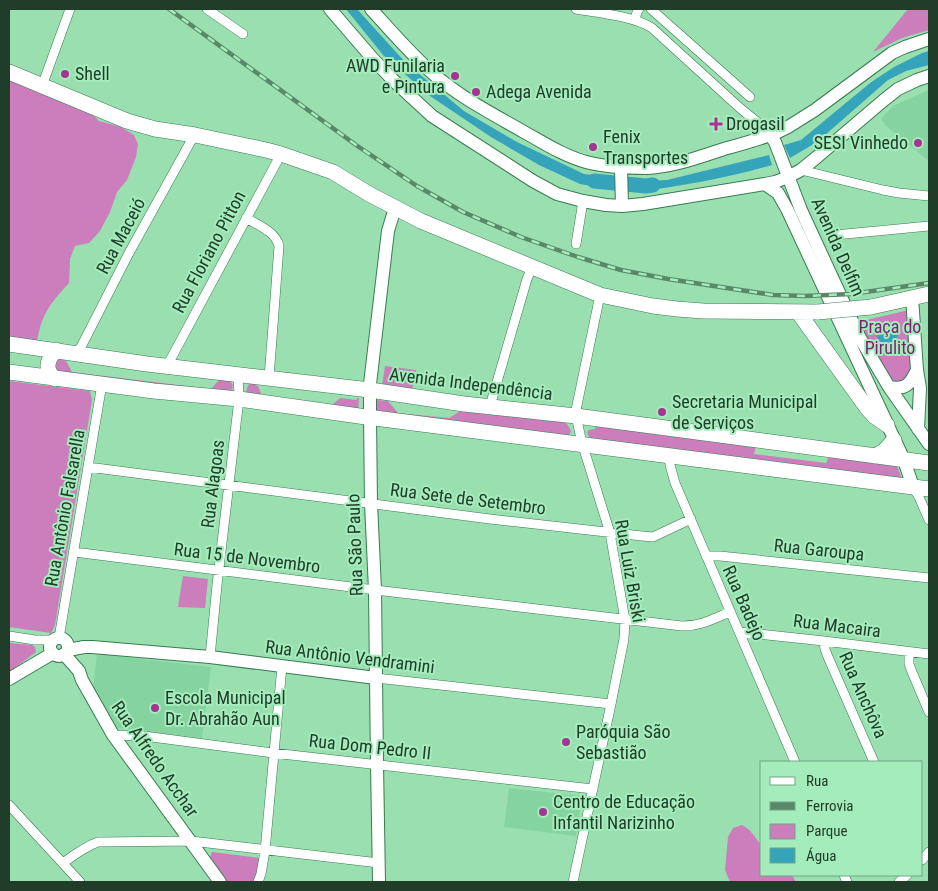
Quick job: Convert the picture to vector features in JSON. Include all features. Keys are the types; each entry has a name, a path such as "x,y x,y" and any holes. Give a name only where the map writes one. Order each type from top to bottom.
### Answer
{"main road":[{"path":"9,72 127,120 155,129 196,135 281,154 333,172 395,208 455,236 600,295 677,309 818,312 872,307 929,294"},
{"path":"798,312 867,408 874,416 888,426"},
{"name":"Avenida Independência","path":"9,344 167,366 370,390 464,404 576,416 929,463"},
{"path":"30,376 36,370 39,362 37,354 32,347"},
{"path":"54,379 49,374 48,366 56,350"},
{"path":"9,372 54,379 239,399 929,489"},
{"path":"875,456 884,451 894,440"},
{"path":"913,487 921,470 929,467"}],"street":[{"path":"42,86 70,9"},
{"path":"207,9 244,34"},
{"path":"330,9 373,59 432,116 533,181 557,194 582,202 606,205 621,203 643,204 776,182 787,172 801,170 883,190 929,196"},
{"path":"372,9 429,71 451,88 552,147 578,159 621,174 663,166 753,141 773,139 892,53 929,39"},
{"path":"576,9 635,20 646,24 752,117 773,139"},
{"path":"635,20 639,9"},
{"path":"651,9 750,97"},
{"path":"801,170 898,89 929,76"},
{"path":"752,117 753,141"},
{"name":"Rua Maceió","path":"75,353 81,347 129,253 196,135"},
{"name":"Avenida Delfim","path":"773,139 801,210 860,338 889,387 929,444"},
{"name":"Rua Floriano Pitton","path":"167,366 281,154"},
{"path":"621,174 621,203"},
{"name":"Avenida Delfim","path":"765,184 778,193 782,199 904,460 913,487"},
{"path":"576,244 582,202"},
{"name":"Rua São Paulo","path":"380,882 376,764 375,590 371,503 370,390 388,231 395,208"},
{"path":"246,218 274,235 278,240 279,246 269,378"},
{"path":"835,234 929,226"},
{"path":"490,406 532,267"},
{"name":"Rua Luiz Briski","path":"573,882 611,704 626,620 610,533 582,444 576,416 600,295"},
{"path":"912,297 920,388 918,429"},
{"path":"889,387 901,388 906,386 911,382 917,370"},
{"name":"Rua Alagoas","path":"210,657 239,399 238,374"},
{"name":"Rua Antônio Falsarella","path":"59,646 102,384"},
{"name":"Rua Badejo","path":"669,455 675,483 795,761"},
{"name":"Rua Sete de Setembro","path":"88,467 490,519 653,537 691,519"},
{"path":"913,487 929,520"},
{"name":"Rua 15 de Novembro","path":"74,552 682,626 702,624 730,612"},
{"name":"Rua Garoupa","path":"706,556 929,578"},
{"name":"Rua Macaira","path":"740,632 824,640 929,654"},
{"path":"9,636 59,646"},
{"name":"Rua Anchôva","path":"824,640 828,657 874,761"},
{"path":"9,679 59,646"},
{"name":"Rua Antônio Vendramini","path":"59,646 84,646 210,657 376,678 611,704"},
{"name":"Rua Alfredo Acchar","path":"59,646 79,670 82,680 114,735 220,882"},
{"path":"909,652 909,664 929,712"},
{"path":"258,882 265,851 282,666"},
{"name":"Rua Dom Pedro II","path":"114,735 144,736 593,790"},
{"path":"9,805 80,882"},
{"path":"63,864 78,851 98,842 191,841 379,863"}],"shaded area":[{"name":"SESI Vinhedo","path":"929,90 929,161 885,125 881,119 893,106"},
{"name":"Escola Municipal Dr. Abrahão Aun","path":"97,654 211,667 202,738 117,728 93,689"},
{"name":"Centro de Educação Infantil Narizinho","path":"509,788 582,796 576,836 504,827"}],"green space":[{"path":"908,9 929,9 929,30 902,38 873,52"},
{"path":"9,76 89,111 99,121 121,127 134,135 138,144 136,157 127,180 117,192 110,212 100,231 89,243 75,246 70,259 69,283 57,296 44,316 37,342 9,340"},
{"name":"Praça do Pirulito","path":"909,310 912,364 910,376 895,386 865,337 860,324 870,319"},
{"path":"62,359 66,361 72,372 211,389 220,379 231,382 233,386 231,392 56,376 53,363"},
{"path":"385,366 416,370 412,390 382,386"},
{"path":"9,381 90,391 92,400 55,625 51,633 9,627"},
{"path":"249,384 258,386 262,396 332,405 340,398 356,400 359,398 358,413 245,395"},
{"path":"377,400 388,401 398,413 449,418 462,410 564,422 571,431 568,437 376,416"},
{"path":"596,426 756,447 754,454 826,463 829,457 897,466 903,482 590,439 587,432 595,429"},
{"path":"183,576 208,579 205,608 178,607"},
{"path":"9,643 32,645 35,647 36,652 9,672"},
{"path":"742,825 746,827 760,843 760,876 793,876 796,882 730,882 725,870 728,837 733,828"},
{"path":"212,852 259,858 259,871 255,882 227,882 210,857"}],"water":[{"path":"346,9 357,9 406,63 464,111 517,142 584,174 614,178 613,190 580,184 539,165 491,137 430,96 383,55"},
{"path":"929,51 929,65 906,71 888,80 817,142 790,158 784,145 801,140 870,83 894,67"},
{"path":"769,155 772,165 704,181 635,192 634,182 667,180"},
{"path":"885,323 891,324 897,330 898,336 893,343 884,345 876,334 878,328"}],"waterway":[{"path":"594,181 653,185"}],"railway":[{"path":"169,9 356,145 417,186 463,212 521,237 621,270 773,295 851,294 929,283"}],"place":[{"name":"Shell","path":"65,74"},
{"name":"AWD Funilaria e Pintura","path":"455,76"},
{"name":"Adega Avenida","path":"476,92"},
{"name":"Drogasil","path":"716,124"},
{"name":"SESI Vinhedo","path":"918,143"},
{"name":"Fenix Transportes","path":"593,147"},
{"name":"Secretaria Municipal de Serviços","path":"662,412"},
{"name":"Escola Municipal Dr. Abrahão Aun","path":"155,708"},
{"name":"Paróquia São Sebastião","path":"566,742"},
{"name":"Centro de Educação Infantil Narizinho","path":"543,812"}]}
